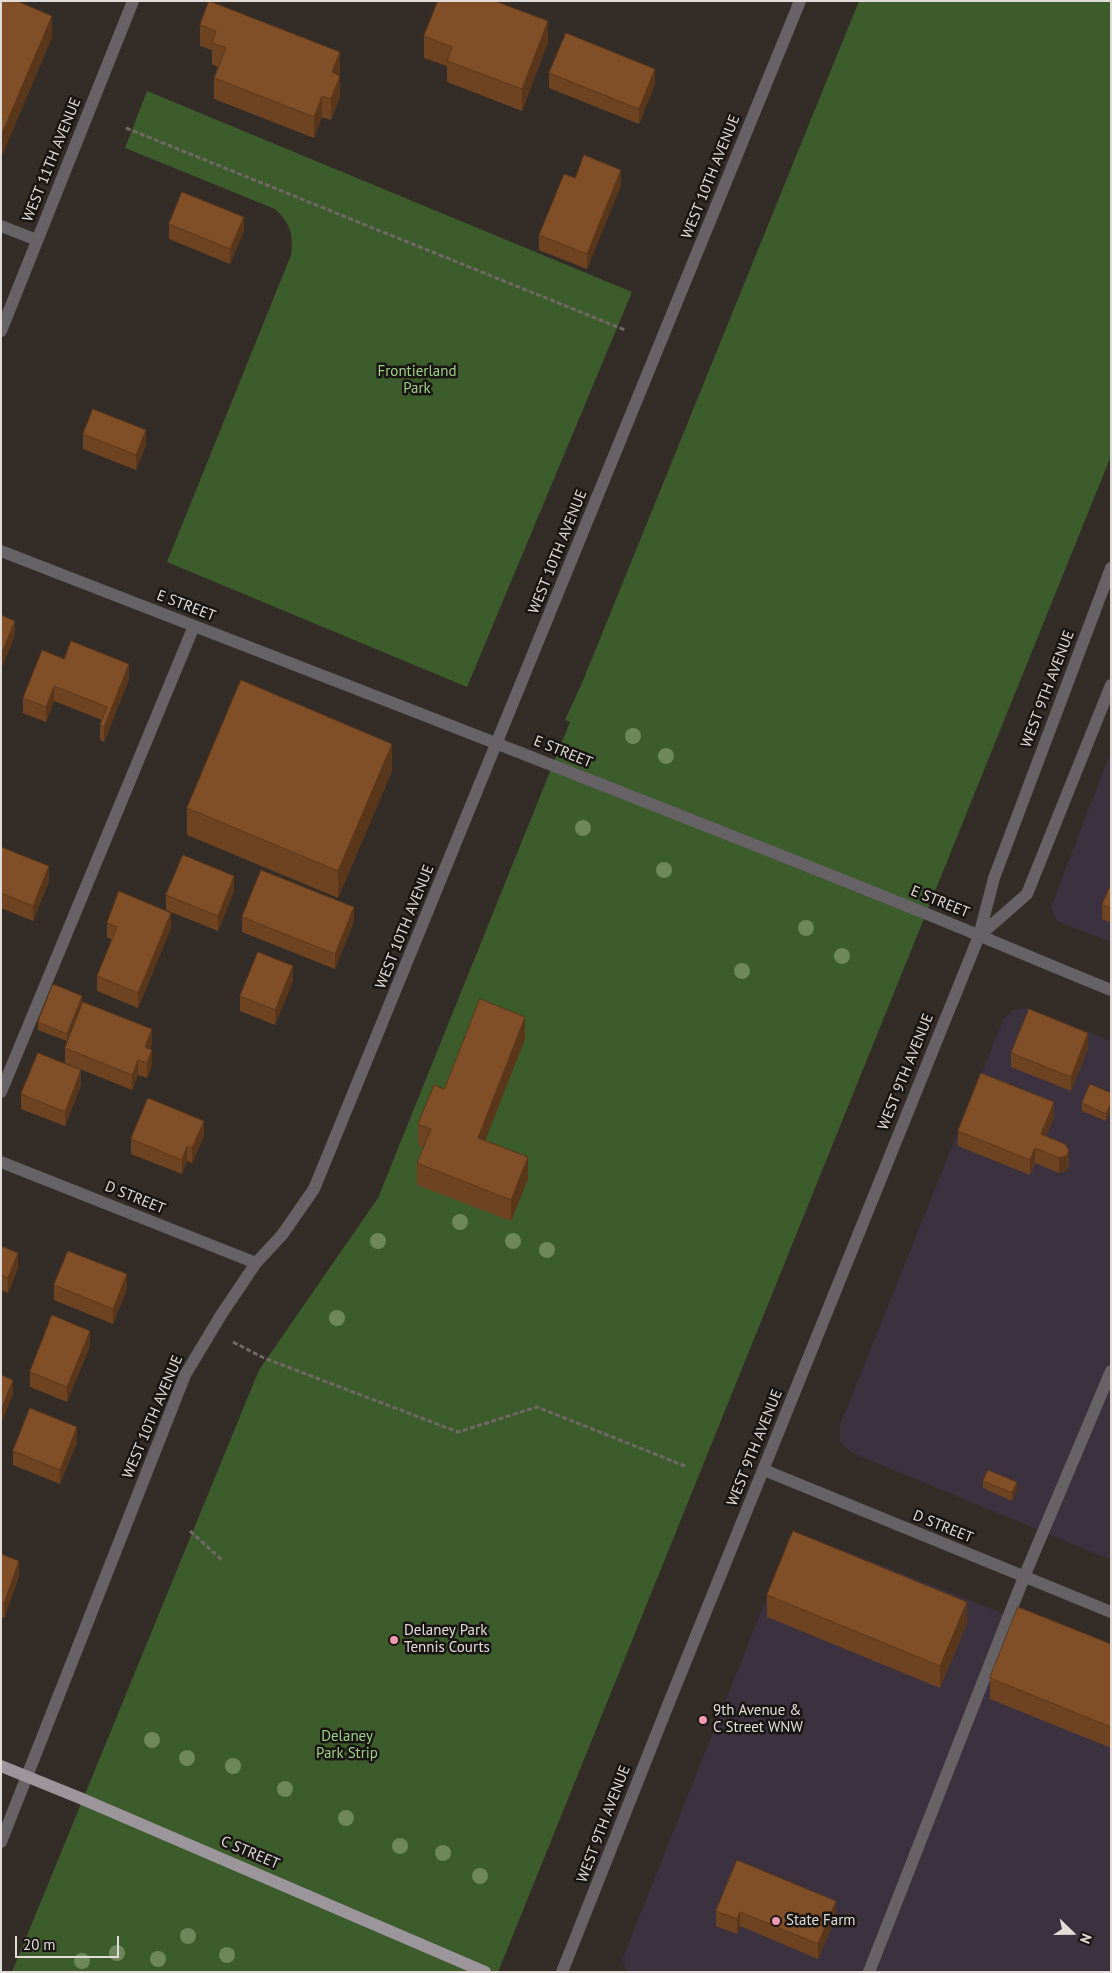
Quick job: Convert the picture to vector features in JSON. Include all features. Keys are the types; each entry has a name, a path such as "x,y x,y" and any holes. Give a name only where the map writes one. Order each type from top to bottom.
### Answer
{"main road":[{"name":"C STREET","path":"1,1766 485,1972"}],"street":[{"name":"WEST 11TH AVENUE","path":"1,331 133,1"},
{"name":"WEST 10TH AVENUE","path":"1,1842 185,1375 211,1330 256,1263 282,1235 314,1189 800,1"},
{"path":"1,226 37,240"},
{"name":"E STREET","path":"1,551 497,744 1111,990"},
{"name":"WEST 9TH AVENUE","path":"562,1972 979,936 994,878 1111,568"},
{"path":"1,1092 194,626"},
{"name":"WEST 9TH AVENUE","path":"979,936 1028,894 1111,685"},
{"name":"D STREET","path":"1,1162 256,1263"},
{"path":"869,1972 1024,1577 1111,1371"},
{"name":"D STREET","path":"764,1470 1111,1612"}],"path":[{"path":"126,128 626,330"},
{"path":"211,1330 264,1358 458,1432 537,1407 685,1466"},
{"path":"190,1531 222,1560"}],"shaded area":[{"path":"1111,751 1111,942 1057,921 1051,907"},
{"path":"1027,1008 1111,1041 1111,1560 850,1452 840,1441 840,1425 1003,1020 1013,1010"},
{"path":"812,1538 1111,1656 1111,1972 627,1972 622,1960 783,1557"}],"green space":[{"name":"Delaney Park Strip","path":"859,1 1111,1 1111,456 498,1972 12,1972 259,1370 378,1198 570,722 565,720 582,683"},
{"name":"Frontierland Park","path":"147,91 632,292 467,687 167,562 291,255 292,241 290,229 275,209 125,148"}],"building":[{"path":"1,1 17,1 52,16 1,136"},
{"path":"209,1 340,52 332,72 340,76 331,99 322,96 314,117 214,78 226,48 212,43 216,31 200,25"},
{"path":"438,1 495,1 548,21 522,89 447,61 452,47 424,36"},
{"path":"566,33 655,69 639,109 549,73"},
{"path":"584,155 621,170 587,254 539,235 564,174 575,178"},
{"path":"182,192 244,217 230,249 169,224"},
{"path":"93,409 146,430 136,455 83,434"},
{"path":"1,615 15,621 1,655"},
{"path":"71,641 129,664 104,727 100,725 107,707 54,686 46,707 23,698 42,650 64,659"},
{"path":"241,680 392,744 338,871 187,808"},
{"path":"1,847 49,866 33,906 1,893"},
{"path":"183,855 234,876 218,916 166,895"},
{"path":"261,870 354,907 335,954 242,917"},
{"path":"1111,884 1111,908 1102,905"},
{"path":"119,891 171,913 138,993 97,976 117,927 107,923"},
{"path":"258,952 293,966 275,1010 240,996"},
{"path":"53,984 82,996 67,1034 38,1022"},
{"path":"480,999 525,1017 478,1138 528,1157 511,1200 417,1163 431,1129 418,1124 434,1085 444,1089"},
{"path":"83,1002 152,1029 145,1047 152,1050 147,1063 138,1060 132,1075 65,1048"},
{"path":"1029,1009 1088,1033 1071,1077 1011,1053"},
{"path":"38,1053 81,1070 65,1112 21,1094"},
{"path":"981,1073 1054,1102 1041,1134 1065,1144 1069,1151 1066,1156 1059,1158 1035,1148 1030,1160 958,1131"},
{"path":"1090,1084 1111,1093 1111,1103 1106,1114 1082,1103"},
{"path":"148,1098 204,1121 192,1148 187,1146 182,1160 131,1139"},
{"path":"1,1246 18,1253 8,1278 1,1275"},
{"path":"68,1251 127,1274 113,1309 54,1285"},
{"path":"52,1315 90,1331 67,1387 30,1372"},
{"path":"1,1375 13,1380 1,1410"},
{"path":"30,1408 77,1427 60,1470 13,1451"},
{"path":"988,1470 1017,1482 1012,1493 983,1481"},
{"path":"793,1531 967,1602 940,1666 767,1595"},
{"path":"1,1554 19,1561 4,1603 1,1602"},
{"path":"1018,1607 1111,1644 1111,1727 990,1678"},
{"name":"State Farm","path":"737,1860 836,1901 818,1944 740,1912 737,1919 716,1911"}],"place":[{"name":"Delaney Park Tennis Courts","path":"394,1640"},
{"name":"9th Avenue & C Street WNW","path":"703,1720"},
{"name":"State Farm","path":"776,1921"}]}
